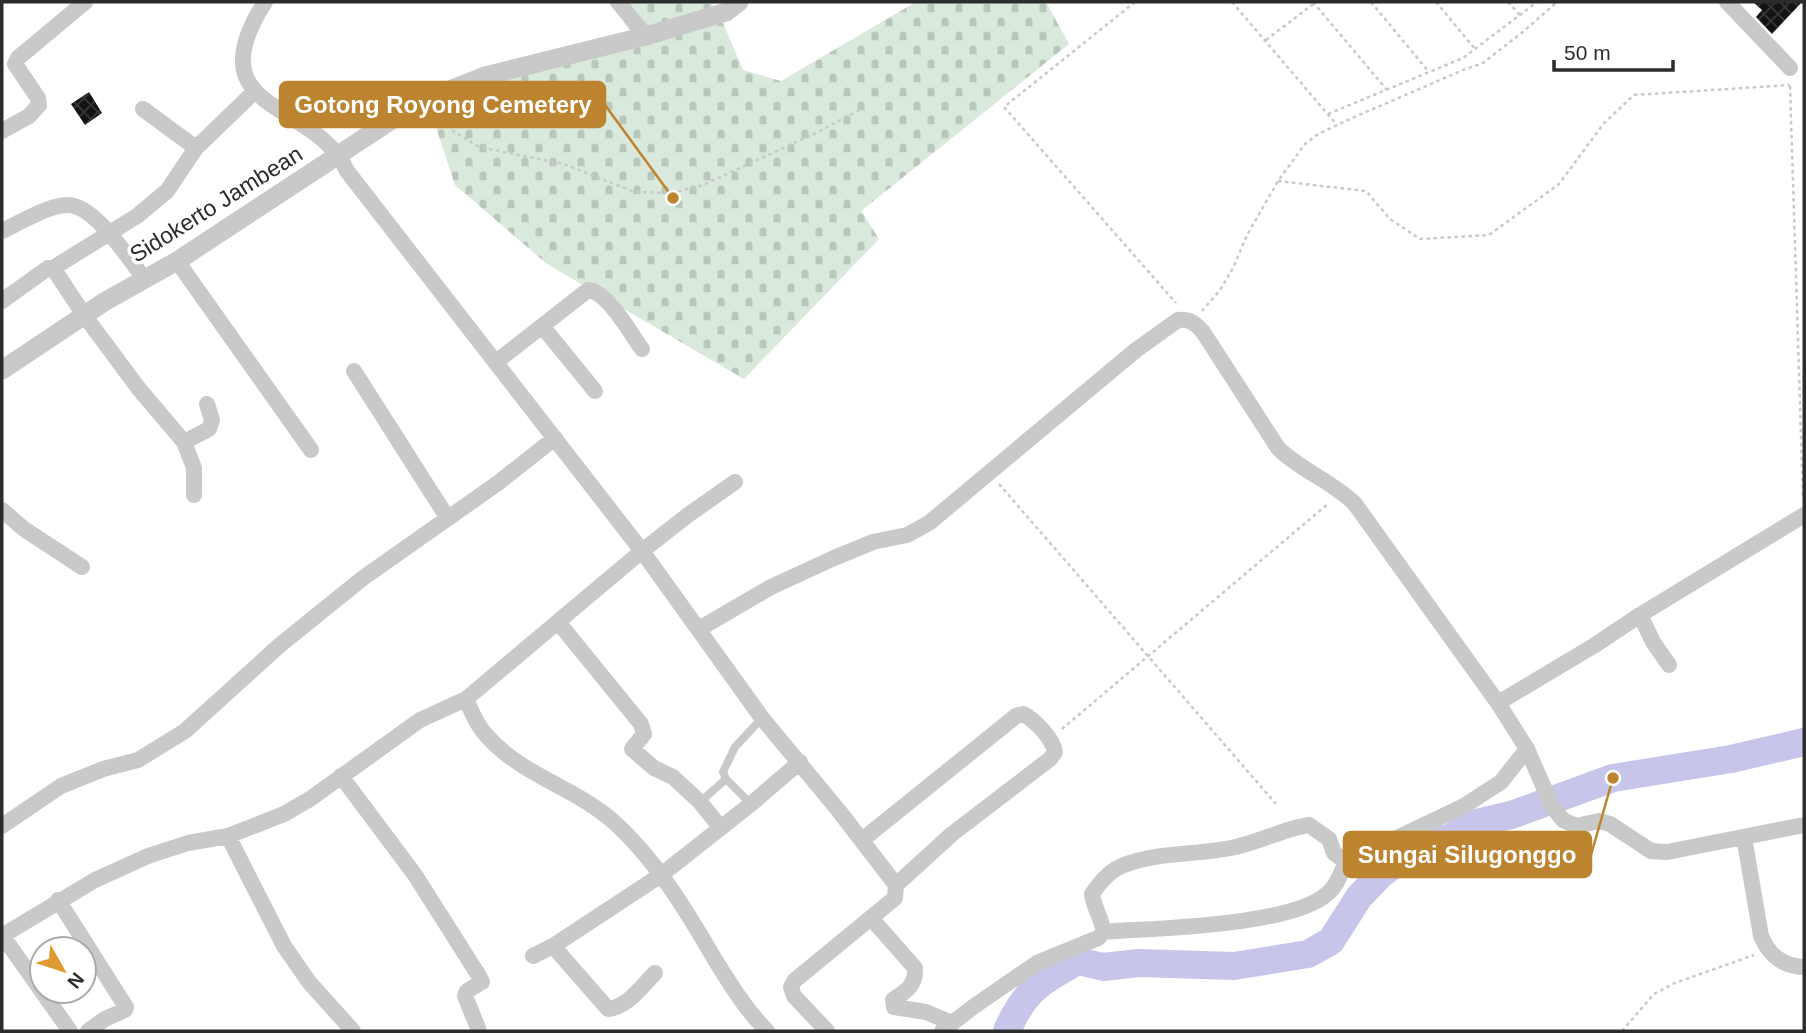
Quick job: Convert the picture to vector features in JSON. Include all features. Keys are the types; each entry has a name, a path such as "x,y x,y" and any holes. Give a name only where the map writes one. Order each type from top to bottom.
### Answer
{"street":[{"path":"2,131 29,116 38,105 38,99 15,64 18,58 85,2"},
{"path":"265,2 246,38 243,69 254,92 309,129 340,155 347,171 642,551 762,718 800,762 896,885 895,898 794,981 791,987 794,996 827,1031"},
{"path":"618,2 646,36"},
{"name":"Sidokerto Jambean","path":"2,370 84,315 177,261 419,102 485,76 646,36 726,12 739,2"},
{"path":"1727,2 1790,68"},
{"path":"2,301 48,268 53,268 137,216 167,191 196,148 254,92"},
{"path":"143,110 196,148"},
{"path":"2,231 69,204 89,213 109,233 144,278"},
{"path":"177,261 311,450"},
{"path":"53,268 139,389 184,442 194,468 194,495"},
{"path":"496,362 589,290 593,290 609,303 642,349"},
{"path":"698,629 771,587 834,558 873,542 906,535 929,523 1136,350 1178,320 1193,321 1203,332 1278,448 1293,463 1343,491 1355,504 1497,703 1527,750 1552,806 1563,820 1576,825 1599,821 1610,824 1651,851 1668,852 1804,825"},
{"path":"542,326 595,391"},
{"path":"354,371 447,517"},
{"path":"184,442 209,429 212,420 207,404"},
{"path":"2,826 61,786 103,769 138,760 185,731 280,645 352,586 555,439"},
{"path":"70,1031 2,935 58,900 148,856 188,843 228,836 284,814 310,799 420,720 466,699 642,551 735,482"},
{"path":"2,510 24,529 82,567"},
{"path":"1497,703 1804,515"},
{"path":"1640,615 1653,642 1669,665"},
{"path":"558,622 640,724 644,734 632,749 654,768 673,777 700,802 720,827"},
{"path":"466,699 486,735 499,747 515,760 591,804 615,823 661,875 727,981 767,1031"},
{"path":"862,840 1016,716 1023,714 1029,717 1054,746 1055,752 1049,759 951,834 896,885"},
{"path":"1104,932 1102,918 1094,908 1092,894 1101,881 1121,865 1145,859 1230,848 1262,841 1290,828 1309,825 1329,839 1334,853 1346,862 1362,859 1399,837 1464,806 1501,782 1527,750"},
{"path":"533,956 553,946 661,875 800,762"},
{"path":"341,776 415,875 479,976 482,982 480,985 467,991 465,996 478,1028"},
{"path":"228,836 284,946 309,982 353,1031"},
{"path":"1744,837 1761,936 1767,950 1795,967 1804,967"},
{"path":"871,918 915,968 915,978 910,988 893,1000 894,1007 926,1012 947,1027 1037,963 1098,938 1104,932 1216,924 1304,908 1327,894 1337,882 1346,862"},
{"path":"58,900 126,1007 88,1031"},
{"path":"553,946 608,1009 617,1008 627,1002 655,974"}],"lane":[{"path":"751,804 726,779 723,772 730,755 762,718"},
{"path":"700,802 726,779"}],"path":[{"path":"1135,2 1004,107 1193,321 1227,279 1247,235 1278,181 1306,144 1318,134 1337,125 1462,69 1483,64 1557,2"},
{"path":"1232,2 1337,125"},
{"path":"1265,40 1315,2 1387,90"},
{"path":"1371,2 1429,72"},
{"path":"1436,2 1475,49"},
{"path":"1508,2 1520,15"},
{"path":"1328,114 1463,58 1537,2"},
{"path":"1790,68 1804,515"},
{"path":"1278,181 1366,191 1390,219 1420,239 1489,235 1559,184 1604,123 1634,95 1790,85"},
{"path":"440,94 450,129 479,147 564,164 634,192 672,193 703,185 861,109"},
{"path":"989,474 1276,804"},
{"path":"1049,740 1343,491"},
{"path":"1622,1031 1654,994 1675,983 1767,950"}],"green space":[{"path":"610,2 710,2 723,23 743,70 781,81 916,2 1046,2 1069,44 861,211 879,239 744,379 547,264 455,185 429,106 483,84 641,47"}],"building":[{"path":"1753,2 1802,2 1772,34 1756,17 1762,10"},
{"path":"89,92 102,113 85,125 71,104"}],"waterway":[{"path":"1007,1031 1020,1006 1035,988 1078,961 1103,967 1139,963 1234,966 1308,954 1331,941 1359,897 1381,874 1416,849 1449,838 1477,823 1511,815 1613,778 1731,759 1804,742"}],"place":[{"name":"Gotong Royong Cemetery","path":"673,198"},
{"name":"Sungai Silugonggo","path":"1613,778"}]}
